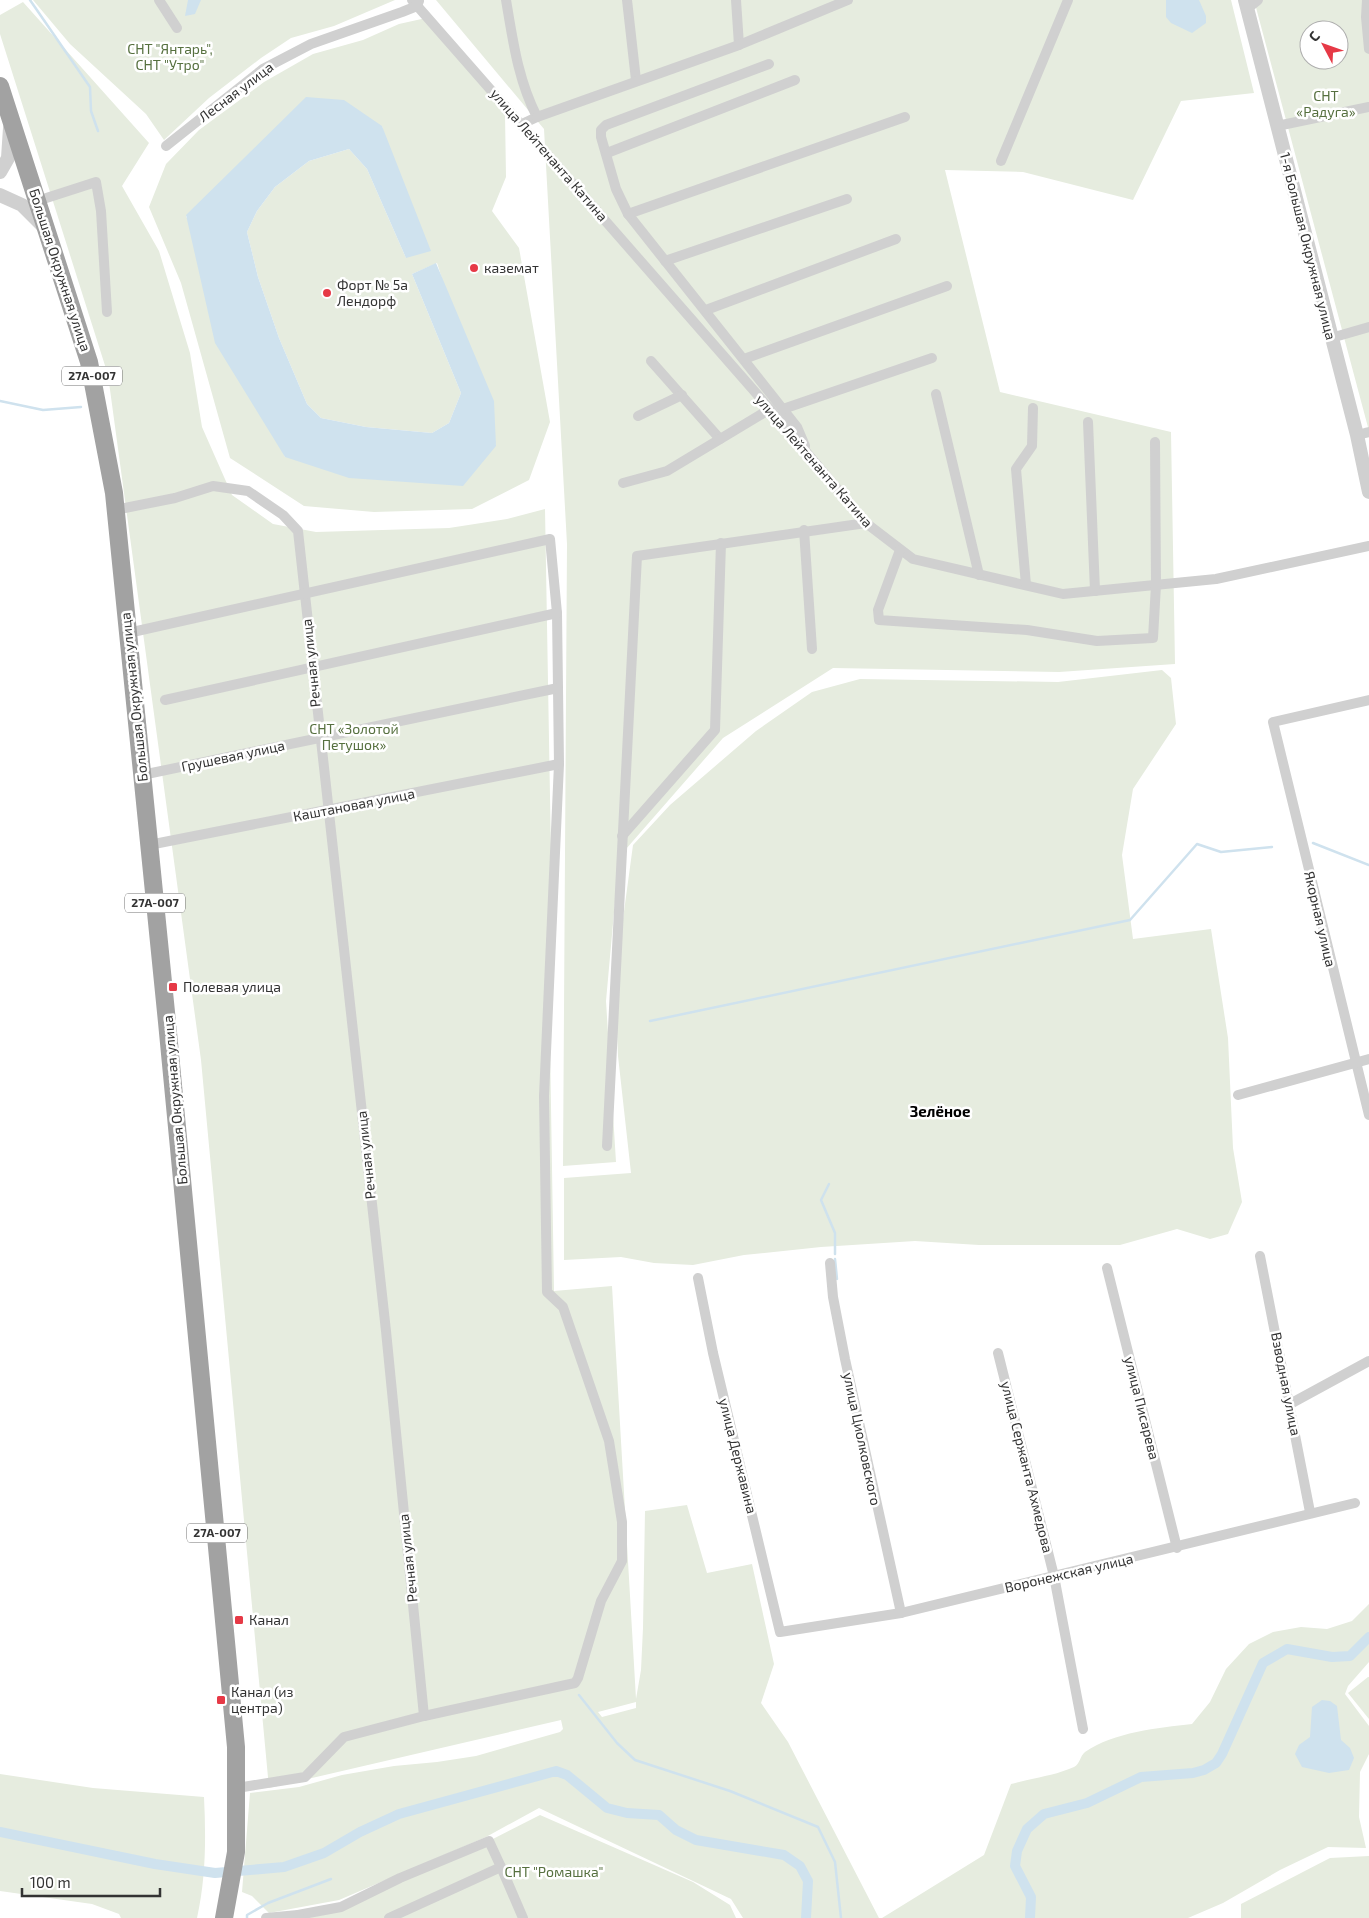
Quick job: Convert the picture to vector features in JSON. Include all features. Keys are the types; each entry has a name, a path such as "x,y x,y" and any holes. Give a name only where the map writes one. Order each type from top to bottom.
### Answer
{"highway":[{"name":"Большая Окружная улица","path":"0,86 90,362 115,510 228,1648 236,1747 236,1852 224,1918"}],"street":[{"path":"159,0 177,28"},
{"path":"506,0 518,67 527,97 537,117"},
{"path":"627,0 636,80"},
{"path":"736,0 739,45"},
{"path":"522,124 636,80 739,45 848,0"},
{"path":"1002,161 1068,0"},
{"path":"1367,0 1366,17 1369,50"},
{"name":"улица Лейтенанта Катина","path":"416,2 770,409 866,523 912,559 1063,594 1216,579 1369,546"},
{"name":"Лесная улица","path":"166,146 263,68 311,44 365,27 416,2"},
{"name":"1-я Большая Окружная улица","path":"1250,3 1277,126 1331,338 1363,434 1369,492"},
{"path":"769,64 606,126 601,130 616,189 628,214 797,426 809,456"},
{"path":"607,153 795,80"},
{"path":"1277,126 1369,107"},
{"path":"0,172 10,150 9,115"},
{"path":"628,214 905,118"},
{"path":"37,201 96,182 101,211 107,312"},
{"path":"0,195 22,205 47,230"},
{"path":"665,261 847,199"},
{"path":"706,310 896,239"},
{"path":"744,359 947,286"},
{"path":"1331,338 1369,327"},
{"path":"783,409 932,358"},
{"path":"651,361 720,439"},
{"path":"936,394 979,575"},
{"path":"638,416 682,395"},
{"path":"1026,585 1016,469 1032,446 1033,408"},
{"path":"623,483 667,471 770,409"},
{"path":"1088,422 1095,591"},
{"path":"900,550 878,610 879,620 1027,630 1097,641 1153,638 1156,585 1155,442"},
{"name":"Речная улица","path":"115,510 175,498 213,486 248,491 283,515 298,531 327,811 386,1331 424,1716"},
{"path":"607,1146 637,556 804,530 866,523"},
{"path":"804,530 812,650"},
{"path":"137,631 550,539 557,613 559,764 544,1096 547,1292 563,1307 609,1441 622,1522 622,1561 601,1601 575,1683 569,1686 424,1716 344,1737 305,1777 237,1788"},
{"path":"622,836 715,730 721,543"},
{"path":"165,700 557,613"},
{"name":"Грушевая улица","path":"142,775 558,688"},
{"name":"Якорная улица","path":"1369,700 1273,722 1354,1062 1369,1115"},
{"name":"Каштановая улица","path":"149,846 559,764"},
{"path":"1238,1095 1369,1059"},
{"name":"Взводная улица","path":"1260,1256 1310,1512"},
{"name":"улица Циолковского","path":"830,1263 833,1297 844,1359 901,1614"},
{"name":"улица Писарева","path":"1107,1268 1176,1548"},
{"name":"улица Державина","path":"698,1278 713,1353 780,1632"},
{"name":"улица Сержанта Ахмедова","path":"998,1353 1054,1576 1083,1729"},
{"path":"1290,1404 1369,1361"},
{"name":"Воронежская улица","path":"780,1632 901,1614 1176,1548 1310,1512 1355,1503"},
{"path":"266,1918 298,1916 341,1907 400,1878 489,1841 523,1918"},
{"path":"389,1918 501,1867"}],"green space":[{"name":"СНТ \"Янтарь\", СНТ \"Утро\"","path":"33,0 395,0 334,26 291,38 261,58 209,98 164,140 146,114 70,44"},
{"path":"436,0 1231,0 1254,93 1181,101 1133,200 1023,172 945,170 1000,392 1171,432 1175,664 1059,672 833,668 723,738 619,857 606,1001 616,1162 563,1166 567,544 544,129"},
{"name":"СНТ «Радуга»","path":"1254,0 1369,0 1369,431"},
{"name":"СНТ «Золотой Петушок»","path":"23,2 149,143 122,186 159,251 190,353 202,427 232,495 273,524 316,532 449,528 507,519 545,509 552,912 549,983 554,1291 612,1286 636,1699 641,1670 645,1511 687,1505 707,1573 752,1564 774,1664 761,1703 788,1742 879,1918 743,1918 731,1899 539,1808 486,1837 339,1900 269,1913 252,1896 242,1892 250,1793 299,1787 342,1775 394,1766 476,1756 560,1732 563,1729 561,1720 269,1788 201,1060 108,375 0,34 0,15","holes":["636,1702 636,1708 602,1717 598,1712"]},
{"path":"426,18 505,114 506,177 492,211 519,248 550,422 529,480 472,509 374,512 304,506 230,458 181,283 149,207 166,164 199,130 264,82 313,54 363,40 399,24","holes":["382,126 406,258 367,169 349,149 309,161 275,187 257,211 247,232 258,277 279,338 307,404 321,418 366,427 432,433 449,423 461,393 412,274 437,263 496,446 285,457 186,216"]},
{"path":"1162,670 1171,678 1176,724 1133,789 1122,855 1133,939 1211,929 1228,1038 1233,1148 1242,1202 1228,1234 1210,1239 1177,1229 1120,1245 979,1245 915,1241 821,1247 744,1255 693,1265 654,1263 621,1257 564,1260 564,1178 631,1173 618,1056 616,1008 620,941 633,845 670,805 756,731 812,692 860,679 1058,682"},
{"path":"1369,1604 1369,1662 1348,1686 1345,1694 1369,1726 1369,1754 1360,1772 1359,1817 1366,1848 1328,1847 1280,1870 1223,1903 1188,1918 882,1918 984,1855 1011,1784 1051,1775 1074,1767 1085,1752 1123,1735 1192,1724 1210,1702 1226,1669 1249,1644 1273,1632 1301,1627 1327,1629 1352,1621"},
{"path":"1369,1677 1369,1719 1348,1693"},
{"path":"0,1774 93,1788 204,1797 205,1858 197,1918 121,1918 119,1914 92,1904 0,1891"},
{"name":"СНТ \"Ромашка\"","path":"540,1815 693,1882 730,1905 736,1918 278,1918 340,1904 489,1841"},
{"path":"1369,1856 1369,1918 1241,1918 1241,1904 1330,1858"}],"water":[{"path":"188,0 201,0 195,14 185,16"},
{"path":"1166,0 1199,0 1206,16 1206,23 1192,33 1171,23 1166,17"},
{"path":"306,97 344,100 382,126 431,251 406,258 367,169 349,149 309,161 275,187 257,211 247,232 258,277 279,338 307,404 321,418 366,427 432,433 449,423 461,393 412,274 436,263 494,401 496,446 463,486 349,478 285,457 215,343 186,215"},
{"path":"1322,1700 1330,1701 1337,1706 1341,1740 1350,1748 1354,1758 1349,1770 1329,1773 1302,1767 1295,1754 1299,1745 1310,1737 1312,1707"}],"waterway":[{"path":"30,0 90,87 91,111 98,131"},
{"path":"0,401 43,410 81,407"},
{"path":"1313,843 1369,865"},
{"path":"650,1021 1130,920 1197,844 1221,852 1272,847"},
{"path":"829,1184 821,1200 835,1233 835,1254"},
{"path":"835,1259 837,1279"},
{"path":"1030,1918 1031,1897 1015,1866 1017,1851 1027,1829 1044,1814 1087,1803 1141,1777 1193,1773 1204,1770 1216,1763 1222,1754 1263,1663 1287,1649 1332,1657 1350,1656 1369,1637"},
{"path":"579,1695 617,1743 635,1760 730,1791 818,1827 835,1862 841,1918"},
{"path":"0,1832 155,1864 215,1873 284,1867 324,1853 360,1832 399,1814 556,1771 567,1775 607,1808 627,1813 659,1815 676,1830 696,1840 784,1855 800,1866 808,1881 806,1918"},
{"path":"247,1918 247,1915 268,1903 331,1879"}],"place":[{"name":"каземат","path":"474,268"},
{"name":"Форт № 5а Лендорф","path":"327,293"},
{"name":"Полевая улица","path":"173,987"},
{"name":"Канал","path":"239,1620"},
{"name":"Канал (из центра)","path":"221,1700"}],"district":[{"name":"Зелёное","path":"940,1112"}]}
